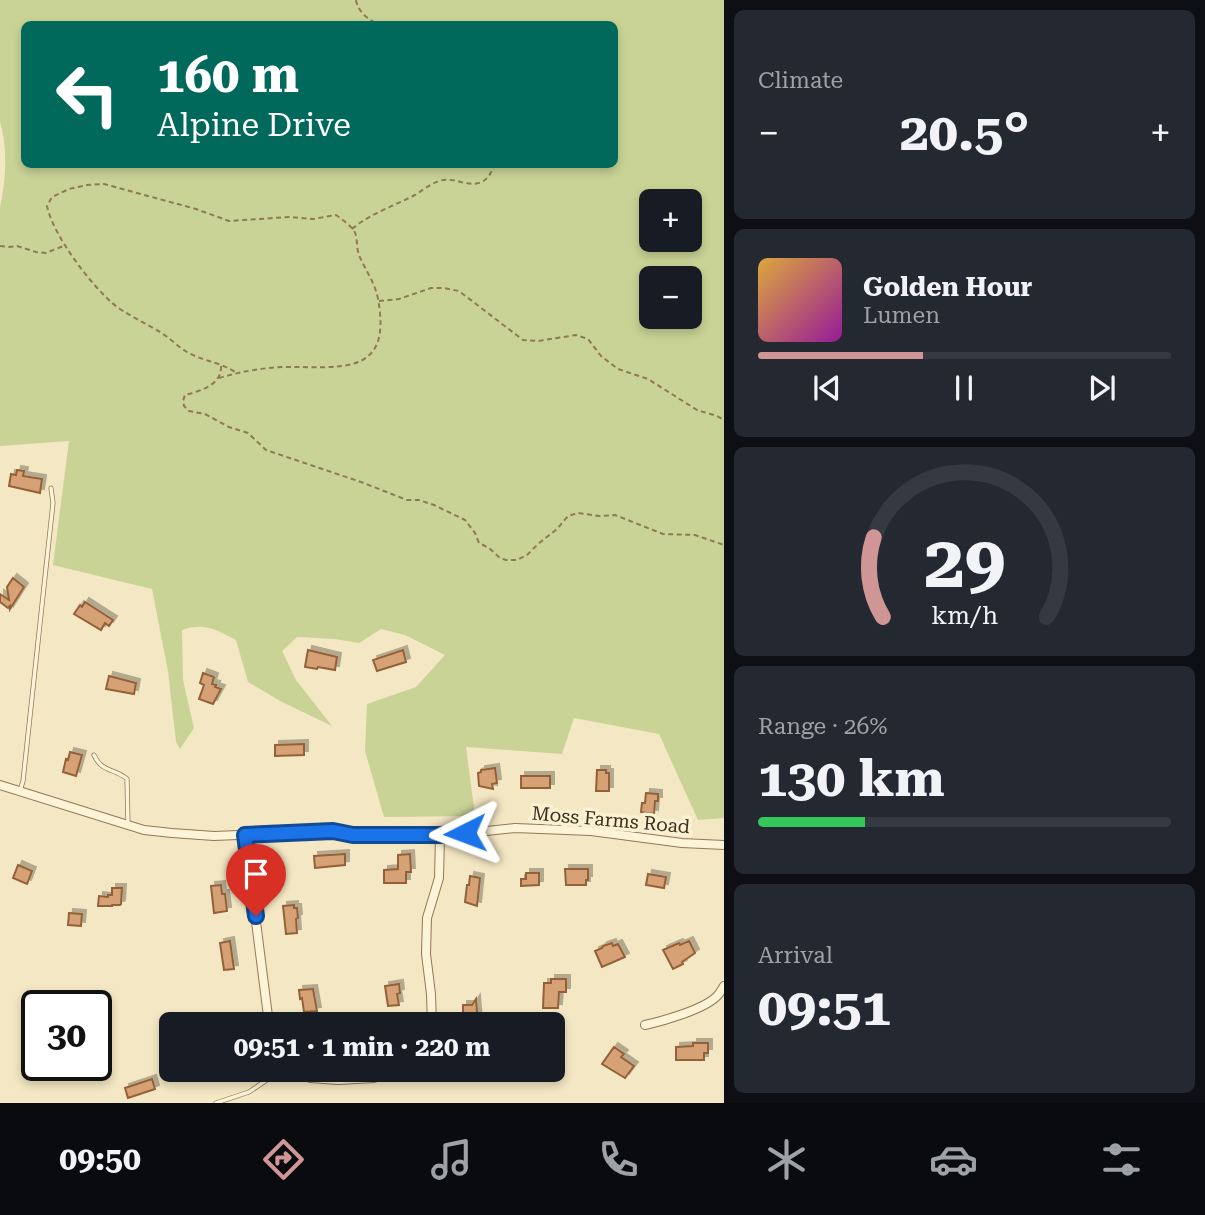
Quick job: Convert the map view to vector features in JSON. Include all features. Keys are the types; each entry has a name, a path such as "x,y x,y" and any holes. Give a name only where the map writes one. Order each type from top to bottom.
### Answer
{"street":[{"name":"Moss Farms Road","path":"0,785 144,830 182,834 214,836 333,831 353,835 440,835 516,828 591,831 682,843 724,845"},
{"path":"245,835 267,1012"},
{"path":"432,1012 426,954 427,918 439,878 440,835"},
{"path":"645,1025 691,1010 716,997 724,986"}],"lane":[{"path":"20,792 52,516 51,488"},
{"path":"94,755 98,764 127,779 128,825"},
{"path":"216,1103 249,1092 264,1082"}],"path":[{"path":"356,0 362,13 373,21"},
{"path":"352,229 363,220 418,194 440,180 452,179 468,184 482,182 493,168"},
{"path":"236,373 185,351 112,303 81,270 49,217 47,206 52,197 87,184 104,184 196,209 229,221 289,217 313,219 336,215 352,229 359,254 379,301 381,335 372,354 360,362 340,367 281,367 236,373 219,379 198,392 185,395 184,406 189,411 205,414 248,433 266,450 407,500 419,500 434,505 465,520 479,543 506,560 517,560 527,555 568,516 578,513 615,515 663,534 695,535 724,545"},
{"path":"0,246 17,246 46,253 66,245"},
{"path":"379,301 399,299 431,288 459,291 523,340 538,341 576,335 587,339 601,356 618,369 648,379 698,410 724,420"},
{"path":"219,379 221,366"}],"green space":[{"path":"0,0 724,0 724,818 698,820 659,734 574,718 562,754 466,747 475,816 384,817 365,751 367,704 416,687 445,655 405,635 381,629 359,643 297,637 282,651 296,680 332,726 248,682 236,640 204,627 182,630 183,680 194,728 180,749 176,742 168,671 152,589 53,565 69,441 0,446 0,207 5,164 0,122"}],"building":[{"path":"17,470 24,471 23,476 42,479 40,493 9,486 11,474 16,475"},
{"path":"13,578 24,587 10,609 10,606 8,608 0,602 0,594 9,600 7,587"},
{"path":"85,602 113,620 109,626 105,623 101,630 74,614"},
{"path":"308,650 337,657 335,670 305,667"},
{"path":"403,650 406,662 377,671 373,660"},
{"path":"203,673 214,677 212,684 221,689 213,704 199,699 204,685 200,683"},
{"path":"109,676 136,683 134,694 106,689"},
{"path":"304,744 304,755 275,756 275,745"},
{"path":"70,752 82,755 76,776 63,772"},
{"path":"495,768 497,783 492,784 493,789 479,786 478,773"},
{"path":"597,770 606,770 606,773 609,773 609,791 596,791"},
{"path":"521,776 550,776 550,788 521,788"},
{"path":"646,793 658,794 654,814 641,812"},
{"path":"345,854 345,865 315,868 314,856"},
{"path":"410,854 411,872 406,872 406,883 384,883 384,870 398,869 398,855"},
{"path":"18,865 32,871 27,884 13,878"},
{"path":"565,869 588,869 586,885 566,885"},
{"path":"526,873 539,873 539,885 521,886 521,879 526,879"},
{"path":"648,874 666,877 664,888 646,885"},
{"path":"470,876 480,878 477,906 465,902"},
{"path":"221,885 227,911 214,913 211,886"},
{"path":"112,888 122,888 121,904 98,906 99,896 112,895"},
{"path":"294,905 294,908 297,908 297,933 286,934 283,906"},
{"path":"69,913 82,914 81,926 68,925"},
{"path":"230,941 234,969 224,970 220,943"},
{"path":"689,941 695,953 673,969 663,950"},
{"path":"612,943 613,946 618,944 625,957 602,967 595,951"},
{"path":"551,979 566,979 566,992 559,992 558,1008 543,1008 544,983 551,983"},
{"path":"399,984 399,1005 388,1006 385,986"},
{"path":"313,989 317,1011 304,1012 299,990"},
{"path":"476,999 477,1012 463,1012 463,1005 472,1005"},
{"path":"693,1043 708,1043 708,1053 704,1053 704,1060 676,1060 676,1047 693,1046"},
{"path":"614,1047 624,1054 621,1057 634,1066 625,1078 602,1064"},
{"path":"152,1079 155,1089 128,1098 125,1088"}],"route":[{"path":"256,916 245,835 333,831 353,835 465,833"}]}
